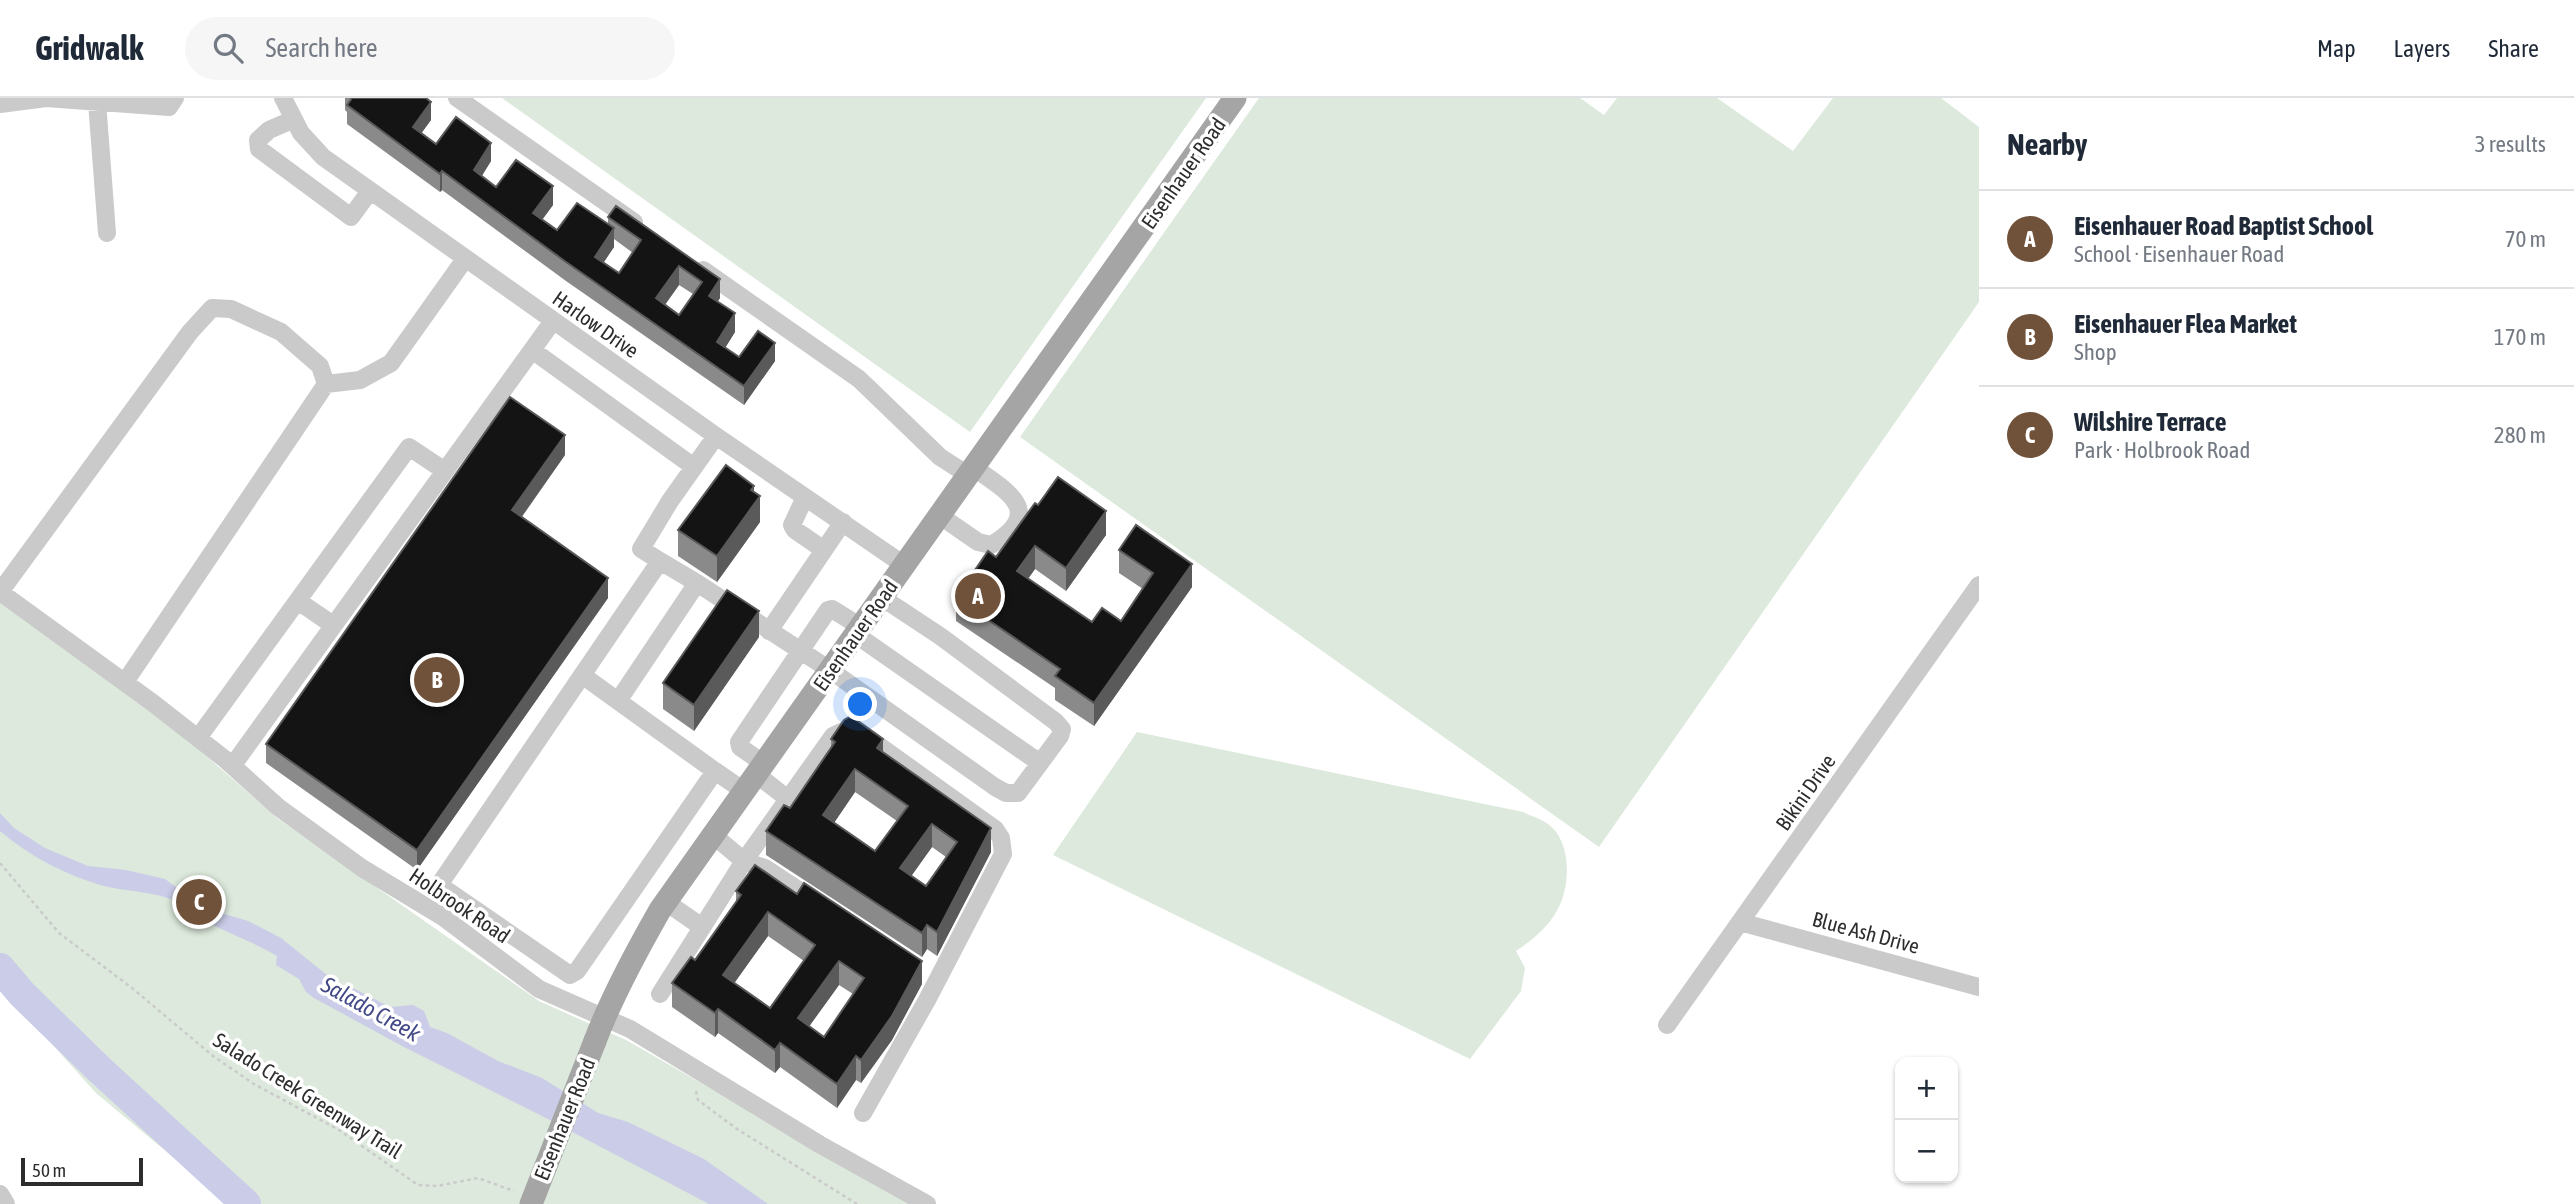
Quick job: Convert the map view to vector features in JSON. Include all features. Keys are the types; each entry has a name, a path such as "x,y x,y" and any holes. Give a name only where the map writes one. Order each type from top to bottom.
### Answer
{"main road":[{"name":"Eisenhauer Road","path":"527,1201 604,1018 637,950 666,902 1236,98"}],"street":[{"path":"0,104 46,98 169,107 175,98"},
{"name":"Harlow Drive","path":"283,98 292,120 323,157 716,436 904,565"},
{"path":"457,98 645,230"},
{"path":"97,102 107,233"},
{"path":"292,120 269,130 258,140 259,149 351,217 370,191"},
{"path":"125,682 326,384 360,380 391,363 465,259"},
{"path":"690,261 859,379 940,457 1012,495 1018,503 1020,513 1007,535 991,545 978,542 939,515"},
{"path":"0,592 190,332 212,308 231,309 281,332 320,366 326,384"},
{"path":"233,765 553,321"},
{"path":"532,350 694,467"},
{"path":"716,436 641,549 830,670 995,788 1006,793 1018,793 1060,736 1062,729 940,636 881,597"},
{"path":"198,738 409,447 445,471"},
{"path":"805,497 792,525 794,530 824,550"},
{"path":"769,631 843,522"},
{"path":"424,905 660,561"},
{"path":"618,701 696,583"},
{"name":"Bikini Drive","path":"1667,1025 1979,585"},
{"name":"Holbrook Road","path":"0,592 125,682 233,765 289,815 362,868 458,928 539,989 630,1029 818,1144 927,1204"},
{"path":"298,601 333,625"},
{"path":"754,776 738,742 799,651 828,610 832,609 1040,763"},
{"path":"582,676 715,771 754,776 788,799"},
{"path":"660,994 744,861 833,736 848,729 860,732 995,829 1001,838 1003,854 931,977 863,1113"},
{"path":"439,885 570,975 577,971 715,771"},
{"path":"713,835 744,861 765,868 834,913"},
{"path":"666,902 702,927"},
{"path":"458,928 472,909"},
{"name":"Blue Ash Drive","path":"1740,922 1979,987"},
{"path":"0,1194 6,1204"}],"path":[{"name":"Salado Creek Greenway Trail","path":"0,863 59,933 132,988 213,1056 254,1084 339,1130 418,1185 437,1186 478,1178 527,1201"},
{"path":"690,1066 698,1100 737,1129 857,1204"}],"green space":[{"path":"502,98 1206,98 970,432"},
{"path":"1259,98 1580,98 1604,115 1617,98 1717,98 1793,151 1833,98 1941,98 1979,127 1979,302 1599,847 1020,437"},
{"path":"0,603 172,726 277,818 539,1001 626,1040 918,1204 229,1204 96,1093 0,986"},
{"path":"1137,732 1523,812 1548,824 1562,842 1565,854 1567,867 1564,892 1551,920 1533,939 1516,951 1525,968 1521,991 1470,1059 1053,855"}],"water":[{"name":"Salado Creek","path":"0,813 14,828 45,848 88,866 126,870 165,879 204,908 248,921 281,938 343,988 351,987 390,1007 413,1005 424,1011 430,1027 447,1033 498,1061 542,1078 598,1113 628,1122 704,1159 768,1204 709,1204 314,998 306,992 299,979 276,965 277,956 209,923 184,905 169,898 104,886 49,864 0,831"}],"building":[{"path":"352,98 426,98 431,102 413,127 436,144 456,117 491,143 474,170 496,187 516,160 553,186 533,213 557,230 577,203 614,228 595,257 619,273 641,240 608,217 616,206 720,279 709,296 735,313 717,342 739,357 758,331 775,343 744,386 566,262 442,171 440,174 347,105","holes":["679,266 702,282 679,315 656,298"]},
{"path":"510,397 565,435 512,510 608,578 417,850 266,744"},
{"path":"726,465 754,486 751,490 760,496 717,556 678,530"},
{"path":"1058,477 1106,511 1066,568 1035,546 1017,571 1092,622 1102,608 1121,621 1153,573 1119,550 1136,525 1192,564 1094,703 1055,676 1060,669 956,598 988,551 996,557 1035,503 1038,505"},
{"path":"727,590 759,611 694,705 663,683"},
{"path":"849,717 855,719 883,739 877,748 991,828 937,932 927,925 922,933 766,831 784,805 790,808 835,742 831,739","holes":["855,769 908,806 875,851 823,815","932,824 957,842 926,886 900,868"]},
{"path":"755,865 797,894 804,883 922,961 892,1016 861,1060 856,1056 837,1084 780,1043 775,1050 718,1009 715,1013 672,983 691,957 695,960 741,895 736,891","holes":["768,912 815,945 770,1008 723,975","839,961 864,978 824,1037 798,1018"]}],"waterway":[{"path":"0,968 22,994 100,1070 246,1204"}],"place":[{"name":"Eisenhauer Road Baptist School","path":"978,596"},
{"name":"Eisenhauer Flea Market","path":"437,680"},
{"name":"Wilshire Terrace","path":"199,902"}]}
